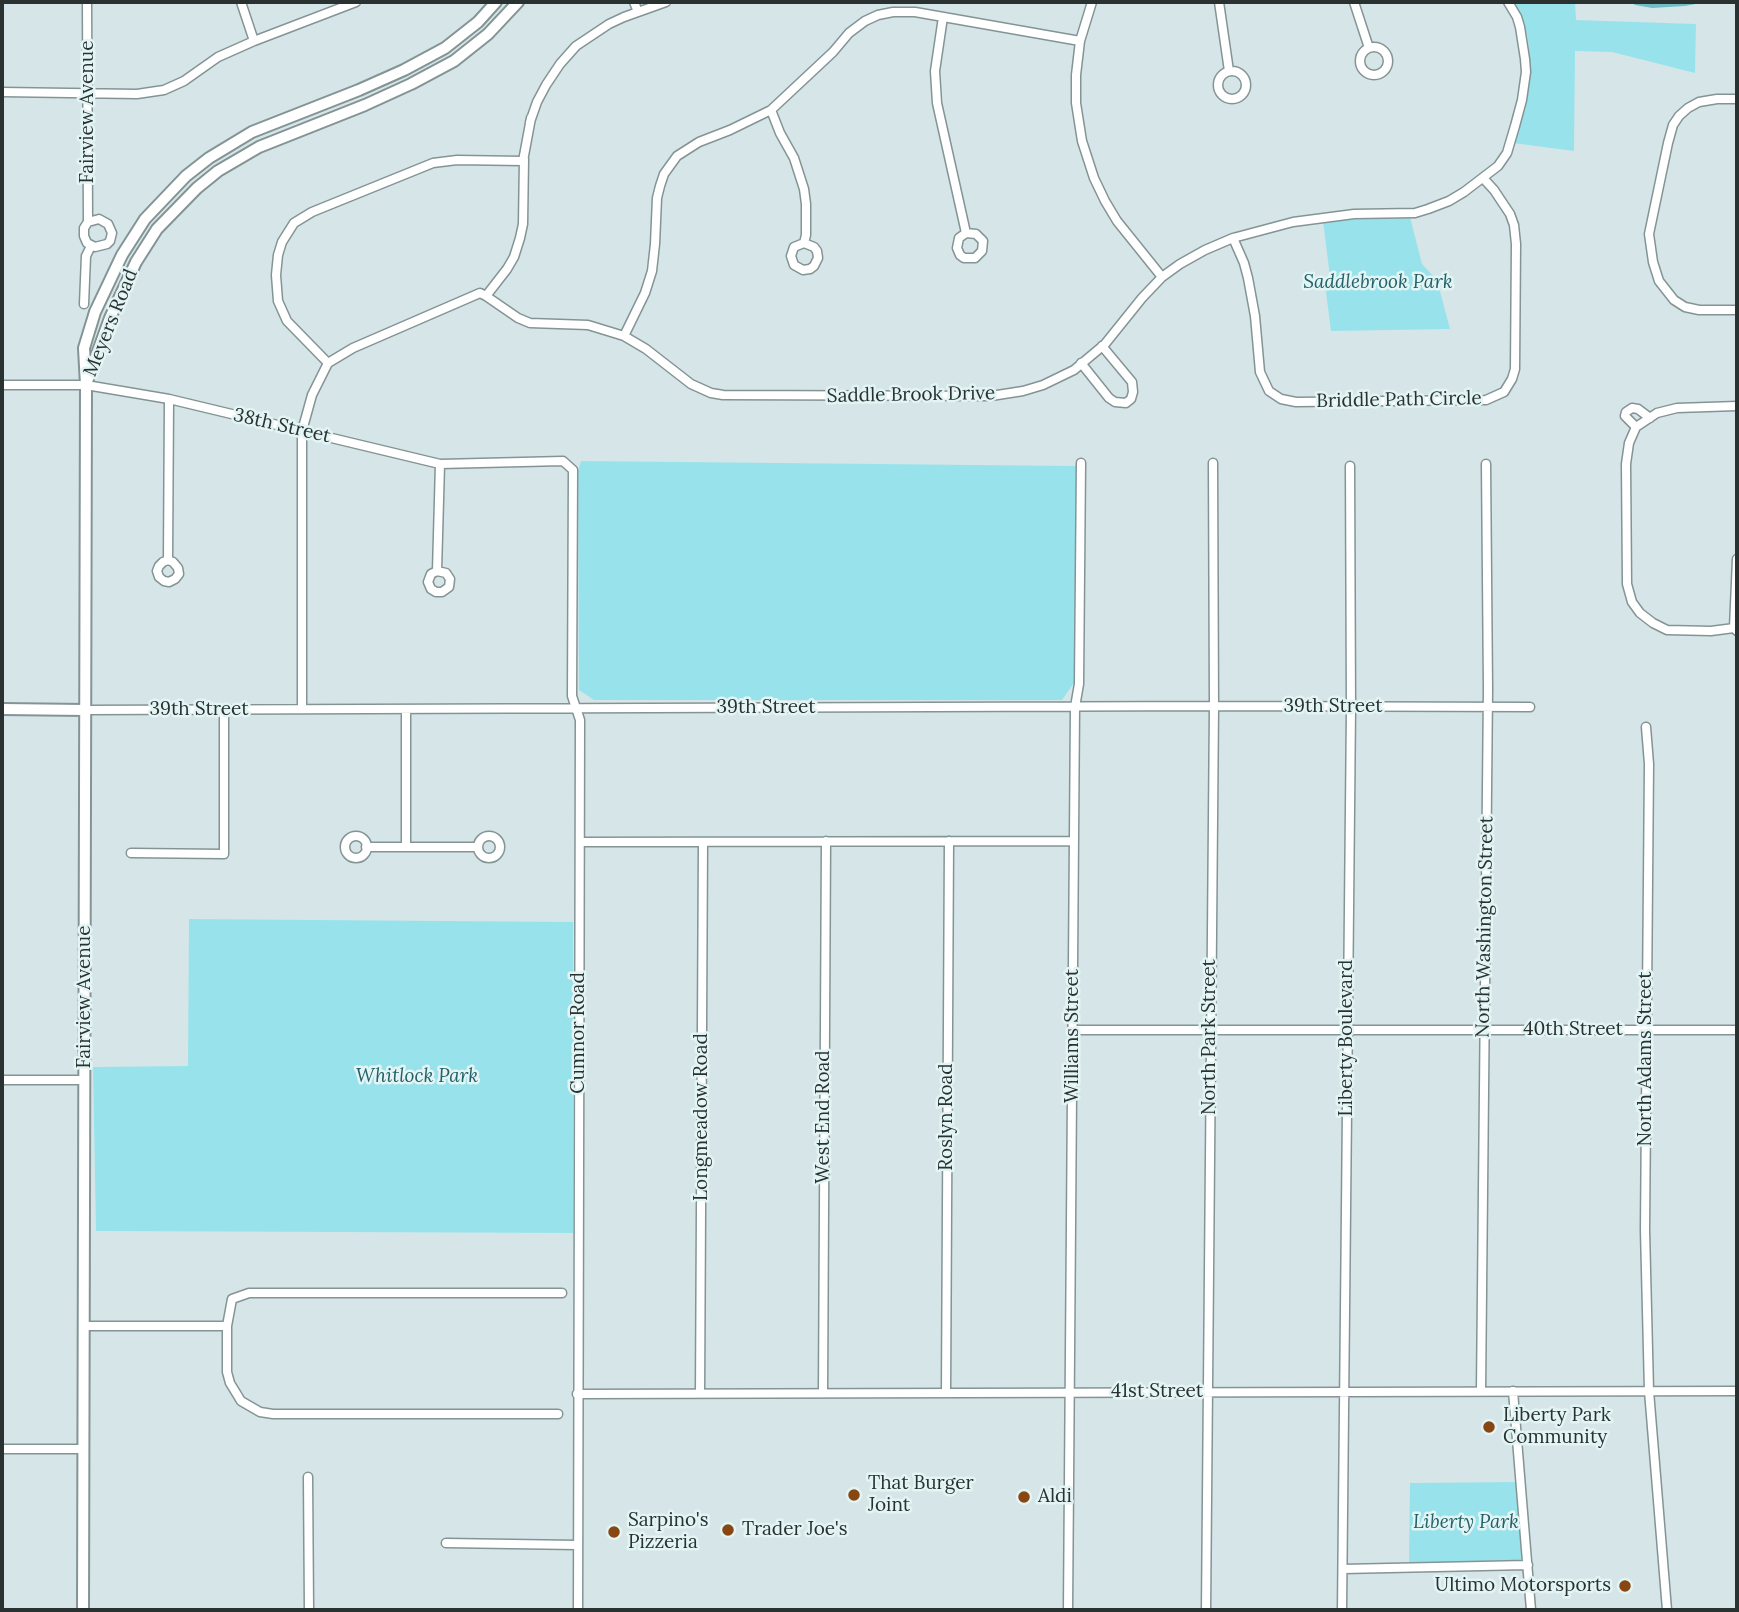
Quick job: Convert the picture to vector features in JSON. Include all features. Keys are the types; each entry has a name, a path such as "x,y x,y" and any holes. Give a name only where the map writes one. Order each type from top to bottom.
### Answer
{"street":[{"name":"Fairview Avenue","path":"83,304 86,256 91,246 84,236 84,228 88,222 88,2"},
{"path":"241,2 254,41"},
{"path":"2,92 137,94 164,90 218,57 356,2"},
{"name":"Meyers Road","path":"86,384 84,348 95,312 121,255 145,219 186,176 209,158 252,132 359,90 445,48 478,22 496,2"},
{"name":"Meyers Road","path":"86,384 110,318 135,262 158,229 197,188 259,147 400,89 454,61 488,34 518,2"},
{"path":"634,2 638,12"},
{"path":"302,709 302,431 312,396 328,363 370,339 480,293 486,296 507,269 520,238 523,224 523,161 531,118 552,75 576,46 609,24 663,2"},
{"path":"1092,2 1080,41 1076,94 1085,153 1099,189 1117,220 1162,277"},
{"path":"1219,2 1229,71"},
{"path":"1354,2 1369,48"},
{"name":"Saddle Brook Drive","path":"486,296 517,318 530,323 588,325 624,336 699,388 723,395 999,395 1023,391 1074,370 1102,346 1162,277 1188,258 1233,238 1282,224 1354,214 1415,213 1449,201 1498,166 1507,153 1524,85 1522,37 1517,17 1508,2"},
{"path":"624,336 645,293 652,271 657,198 662,180 677,156 692,146 771,110 833,52 849,33 865,21 878,15 900,11 915,12 1080,41"},
{"path":"943,17 935,71 936,95 966,233"},
{"path":"1737,99 1717,99 1696,104 1679,116 1669,137 1649,234 1659,281 1674,300 1685,307 1699,310 1737,310"},
{"path":"771,110 794,158 804,188 804,243"},
{"path":"328,363 287,321 278,301 278,255 284,237 294,223 312,212 433,163 457,160 523,161"},
{"name":"Briddle Path Circle","path":"1233,238 1248,278 1255,316 1260,372 1269,391 1296,402 1486,400 1504,392 1516,369 1516,230 1510,214 1483,178"},
{"path":"88,222 102,220 108,224 112,233 110,241 104,246 91,246"},
{"path":"1081,363 1109,398 1115,402 1126,403 1131,399 1132,382 1102,346"},
{"name":"Fairview Avenue","path":"83,1610 86,384"},
{"name":"38th Street","path":"2,385 86,384 169,399 440,464 563,461"},
{"path":"168,561 169,399"},
{"path":"1737,406 1677,408 1661,412 1636,427 1627,453 1627,584 1630,598 1640,613 1667,630 1736,629 1737,559"},
{"path":"1636,427 1625,416 1632,408 1638,409 1648,420"},
{"name":"Cumnor Road","path":"563,461 573,470 572,696 580,720 578,1610"},
{"name":"Williams Street","path":"1068,1610 1075,707 1079,684 1081,463"},
{"name":"North Park Street","path":"1206,1610 1214,706 1213,463"},
{"path":"438,570 440,464"},
{"name":"North Washington Street","path":"1481,1391 1487,707 1486,464"},
{"name":"Liberty Boulevard","path":"1342,1610 1351,708 1350,466"},
{"name":"39th Street","path":"2,709 1530,707"},
{"path":"405,847 406,709"},
{"path":"131,853 224,854 224,710"},
{"name":"North Adams Street","path":"1646,727 1649,764 1645,1230 1649,1391 1667,1610"},
{"name":"West End Road","path":"823,1393 826,841"},
{"name":"Roslyn Road","path":"946,1393 949,841"},
{"path":"580,842 1074,841"},
{"name":"Longmeadow Road","path":"700,1393 703,842"},
{"path":"366,847 478,847"},
{"name":"40th Street","path":"1073,1030 1737,1030"},
{"path":"2,1080 85,1080"},
{"path":"558,1414 260,1412 241,1401 230,1383 227,1372 227,1326 232,1299 249,1293 562,1293"},
{"path":"83,1326 227,1326"},
{"path":"1513,1391 1531,1610"},
{"name":"41st Street","path":"578,1394 1737,1391"},
{"path":"2,1449 82,1449"},
{"path":"308,1476 309,1610"},
{"path":"446,1543 577,1545"},
{"path":"1343,1569 1528,1565"}],"green space":[{"path":"1514,2 1575,2 1576,20 1696,24 1695,73 1612,52 1575,51 1574,151 1513,143 1525,110 1530,73 1527,34"},
{"name":"Saddlebrook Park","path":"1410,217 1422,264 1437,280 1450,329 1331,331 1326,292 1330,277 1323,221"},
{"path":"581,461 1077,466 1076,680 1062,700 594,700 579,690 578,471"},
{"name":"Whitlock Park","path":"189,919 573,922 573,1233 96,1231 93,1067 188,1066"},
{"name":"Liberty Park","path":"1518,1482 1523,1557 1520,1560 1409,1563 1410,1483"}],"shaded area":[{"path":"1631,2 1706,2 1652,8"}],"place":[{"name":"Liberty Park Community","path":"1489,1427"},
{"name":"That Burger Joint","path":"854,1495"},
{"name":"Aldi","path":"1024,1497"},
{"name":"Trader Joe's","path":"728,1530"},
{"name":"Sarpino's Pizzeria","path":"614,1532"},
{"name":"Ultimo Motorsports","path":"1625,1586"}]}
